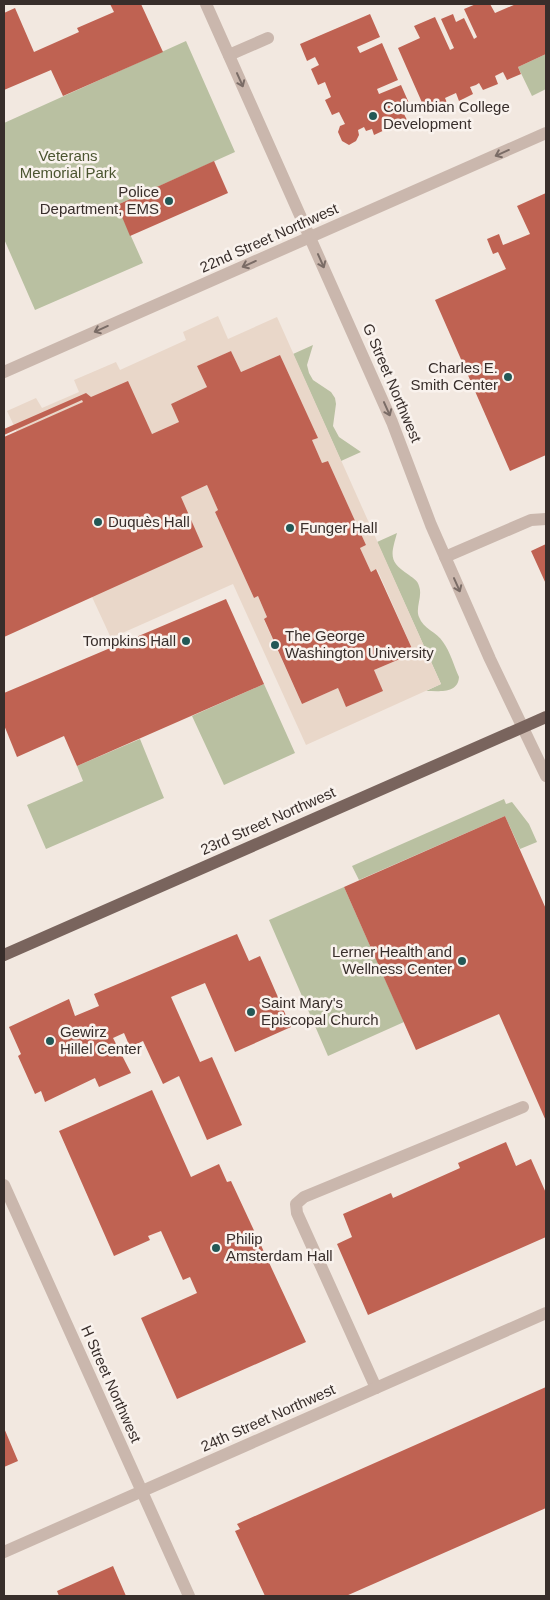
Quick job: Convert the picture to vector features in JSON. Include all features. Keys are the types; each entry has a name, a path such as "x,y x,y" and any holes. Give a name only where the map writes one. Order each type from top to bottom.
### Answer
{"main road":[{"name":"23rd Street Northwest","path":"4,955 546,717"}],"street":[{"name":"G Street Northwest","path":"206,4 392,422 445,557 490,659 546,776"},
{"path":"229,55 268,38"},
{"name":"22nd Street Northwest","path":"4,372 546,133"},
{"path":"445,557 511,527 531,520 546,519"},
{"path":"376,1388 297,1213 296,1204 304,1197 523,1107"},
{"name":"H Street Northwest","path":"4,1185 189,1596"},
{"name":"24th Street Northwest","path":"4,1552 546,1313"}],"green space":[{"name":"Veterans Memorial Park","path":"186,41 235,152 117,205 143,263 35,310 4,239 4,123"},
{"path":"546,54 546,89 532,96 518,67"},
{"path":"313,345 307,365 309,373 313,380 331,392 335,398 333,426 339,437 361,452 341,461 293,354"},
{"path":"397,533 393,547 394,561 397,566 418,583 420,590 419,617 424,625 445,646 459,677 458,682 452,689 426,691 441,684 377,542"},
{"path":"264,684 295,753 224,785 192,716"},
{"path":"140,739 164,798 46,849 27,805 83,781 77,766"},
{"path":"504,799 506,804 512,802 529,824 537,842 520,849 505,816 359,880 352,866"},
{"path":"344,887 404,1022 328,1056 269,920"}],"shaded area":[{"path":"218,316 228,339 277,317 441,684 306,745 233,584 111,638 92,597 181,497 207,485 218,510 215,512 254,598 258,596 267,617 264,620 302,704 338,688 346,707 382,691 374,670 414,653 377,569 371,572 360,548 366,545 328,461 322,463 312,440 317,438 280,355 241,372 231,351 198,366 207,387 171,404 179,422 152,434 83,402 17,432 7,411 36,398 42,408 79,392 74,380 116,362 120,370 186,340 183,332"}],"building":[{"path":"110,4 141,4 163,52 63,96 51,70 4,90 4,13 15,8 34,52 79,32 77,28 114,12"},
{"path":"476,4 490,4 495,13 516,4 546,4 546,54 518,67 521,74 507,80 503,72 495,76 498,84 483,90 479,83 470,87 473,94 459,101 456,93 445,98 447,103 435,109 432,103 424,107 398,48 420,38 414,26 435,17 450,50 454,48 441,19 453,14 456,22 464,18 474,39 477,37 464,9"},
{"path":"370,14 380,37 357,47 360,53 382,43 398,80 377,89 379,94 401,85 412,110 404,114 407,120 392,126 389,118 385,120 389,128 374,135 372,129 366,131 364,127 358,130 359,135 356,141 349,145 342,141 338,132 340,126 345,124 339,112 332,115 325,100 331,97 325,82 318,85 311,69 319,65 315,57 307,61 300,44"},
{"name":"Police Department, EMS","path":"214,161 228,193 130,236 117,205"},
{"name":"Charles E. Smith Center","path":"546,193 546,455 510,471 435,300 506,269 498,252 493,254 487,239 499,234 503,245 530,234 517,206"},
{"path":"231,351 241,372 280,355 318,438 312,440 322,463 328,461 366,545 360,548 371,572 376,569 414,653 374,670 383,691 346,707 338,688 302,704 264,619 267,617 258,596 254,598 215,512 218,510 207,485 181,497 203,547 4,637 4,437 83,402 82,400 4,435 4,429 86,393 91,397 128,381 152,434 179,422 171,404 207,387 197,366"},
{"path":"546,544 546,584 531,551"},
{"name":"Tompkins Hall","path":"226,599 264,684 77,766 64,736 17,757 4,725 4,693"},
{"name":"Lerner Health and Wellness Center","path":"505,816 546,909 546,1121 499,1014 416,1050 344,887"},
{"path":"237,934 249,961 260,956 291,1027 235,1052 205,983 171,997 200,1062 212,1057 242,1125 207,1140 179,1076 163,1084 143,1041 130,1047 124,1033 113,1038 131,1073 99,1087 95,1078 45,1102 41,1091 35,1094 18,1056 21,1054 9,1027 69,999 75,1016 99,1006 94,994"},
{"name":"Philip Amsterdam Hall","path":"152,1090 191,1177 219,1164 227,1182 231,1181 306,1342 177,1399 141,1318 197,1293 190,1277 183,1280 161,1231 148,1236 150,1240 114,1256 59,1131"},
{"path":"506,1142 516,1166 531,1159 546,1193 546,1237 368,1315 337,1244 352,1237 343,1214 391,1193 393,1198 460,1168 458,1163"},
{"path":"546,1387 546,1508 346,1596 265,1596 235,1531 240,1529 237,1524"},
{"path":"4,1428 18,1461 4,1467"},
{"path":"113,1566 126,1596 59,1596 57,1591"}],"place":[{"name":"Columbian College Development","path":"373,116"},
{"name":"Police Department, EMS","path":"169,201"},
{"name":"Charles E. Smith Center","path":"508,377"},
{"name":"Duquès Hall","path":"98,522"},
{"name":"Funger Hall","path":"290,528"},
{"name":"Tompkins Hall","path":"186,641"},
{"name":"The George Washington University","path":"275,645"},
{"name":"Lerner Health and Wellness Center","path":"462,961"},
{"name":"Saint Mary's Episcopal Church","path":"251,1012"},
{"name":"Gewirz Hillel Center","path":"50,1041"},
{"name":"Philip Amsterdam Hall","path":"216,1248"}]}
